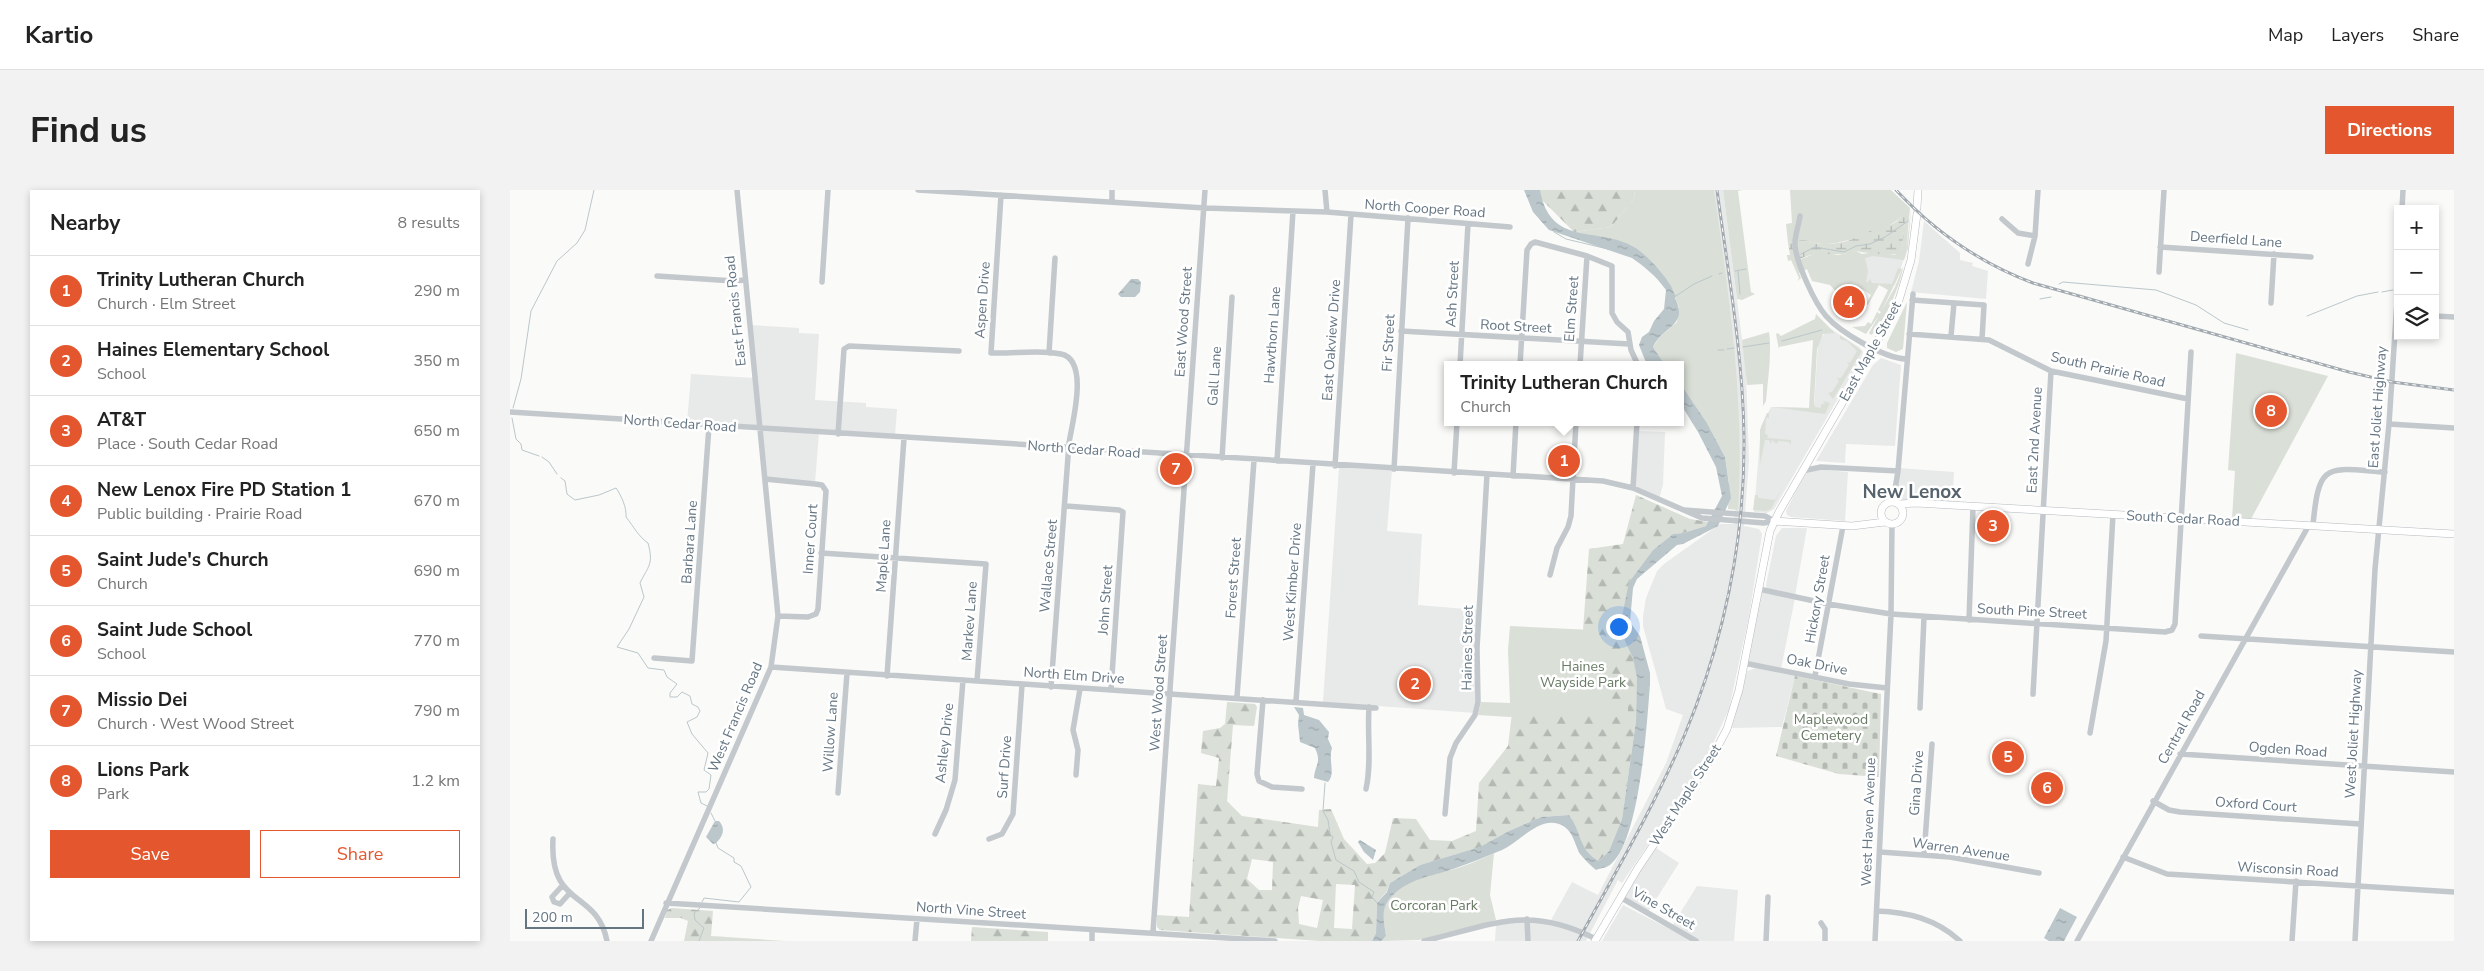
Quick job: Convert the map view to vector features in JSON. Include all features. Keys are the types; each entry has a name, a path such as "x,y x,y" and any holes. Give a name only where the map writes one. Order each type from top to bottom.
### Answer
{"main road":[{"name":"East Maple Street","path":"1802,471 1888,324 1906,280 1913,248 1918,190"},
{"name":"West Maple Street","path":"1595,940 1620,897 1718,748 1733,712 1767,544 1774,521 1802,471"},
{"name":"South Cedar Road","path":"1898,506 1911,503 2454,534"},
{"path":"1874,523 1885,505 1898,506 1899,519 1888,523 1881,514"},
{"name":"North Cedar Road","path":"1774,521 1843,526 1888,523"}],"street":[{"name":"East Francis Road","path":"737,190 760,428"},
{"path":"822,282 828,190"},
{"name":"North Cooper Road","path":"918,190 1001,195 1023,193 1204,208 1327,212 1510,227"},
{"path":"1112,190 1112,201"},
{"name":"East Wood Street","path":"1186,455 1205,190"},
{"path":"1325,190 1327,212"},
{"path":"2028,264 2035,236 2038,190"},
{"path":"2159,272 2164,190"},
{"path":"2402,205 2403,190"},
{"name":"Aspen Drive","path":"1001,195 991,353 1049,352 1067,356 1075,364 1077,369 1070,448"},
{"name":"Hawthorn Lane","path":"1277,461 1293,211"},
{"name":"East Oakview Drive","path":"1335,466 1351,215"},
{"path":"1800,216 1795,244 1798,259 1824,313 1839,327 1874,348 1888,355 1906,359"},
{"name":"Fir Street","path":"1394,469 1408,218"},
{"path":"2002,219 2018,233 2035,236"},
{"name":"Ash Street","path":"1460,361 1468,224"},
{"path":"1520,361 1527,250 1531,244 1539,242 1610,264 1613,272 1612,313 1628,332 1629,344 1636,361"},
{"name":"Deerfield Lane","path":"2160,247 2311,257"},
{"path":"2272,303 2274,254"},
{"name":"Elm Street","path":"1580,361 1586,256"},
{"path":"1049,352 1055,258"},
{"path":"657,276 745,280"},
{"name":"Gall Lane","path":"1222,458 1232,297"},
{"path":"1898,506 1898,471 1906,359 1913,297 1984,305 1982,339"},
{"path":"1951,336 1954,303"},
{"path":"2439,316 2454,317"},
{"name":"Root Street","path":"1401,331 1462,336 1629,344"},
{"name":"South Prairie Road","path":"1909,334 1951,336 1995,342 2051,371 2188,400"},
{"name":"East Joliet Highway","path":"2379,529 2395,340"},
{"path":"838,434 844,350 849,346 959,351"},
{"path":"2181,518 2191,352"},
{"name":"East 2nd Avenue","path":"2033,694 2051,371"},
{"name":"North Cedar Road","path":"510,412 1612,483 1633,488 1684,510 1702,515 1732,518 1765,516 1774,521"},
{"path":"2389,424 2454,428"},
{"name":"Barbara Lane","path":"654,658 692,661 709,426"},
{"path":"1454,473 1457,426"},
{"path":"1513,476 1516,426"},
{"path":"1550,575 1557,548 1568,527 1571,516 1576,426"},
{"path":"1633,488 1637,426"},
{"name":"West Francis Road","path":"651,941 666,902 771,667 778,616 760,428"},
{"name":"Maple Lane","path":"887,676 904,438"},
{"name":"Wallace Street","path":"1051,687 1070,448"},
{"path":"1813,452 1814,462 1821,467"},
{"name":"West Wood Street","path":"1153,932 1171,694 1186,455"},
{"name":"Forest Street","path":"1237,697 1254,460"},
{"name":"West Kimber Drive","path":"1296,702 1314,464"},
{"path":"1802,471 1821,467 1898,471"},
{"path":"2311,525 2316,495 2323,476 2332,470 2385,472"},
{"name":"Haines Street","path":"1445,814 1450,758 1456,743 1475,715 1478,702 1477,648 1487,474"},
{"name":"Inner Court","path":"766,479 822,485 826,490 818,609 816,614 808,617 778,616"},
{"name":"John Street","path":"1066,506 1119,510 1123,512 1111,690"},
{"path":"1969,620 1973,507"},
{"path":"2090,733 2101,680 2113,514"},
{"name":"South Pine Street","path":"1759,589 1828,604 1891,614 2165,632 2172,630 2176,624 2181,518"},
{"name":"West Haven Avenue","path":"1875,941 1891,614 1888,523"},
{"name":"Central Road","path":"2077,941 2153,801 2311,525"},
{"name":"Hickory Street","path":"1815,676 1843,526"},
{"name":"West Joliet Highway","path":"2355,941 2360,824 2379,529"},
{"path":"822,553 896,556"},
{"name":"Markev Lane","path":"896,556 986,564 976,681"},
{"path":"1920,708 1924,617"},
{"path":"2201,636 2454,652"},
{"name":"Oak Drive","path":"1744,663 1886,688"},
{"name":"North Elm Drive","path":"771,667 1373,707 1368,732 1370,764 1366,789"},
{"name":"Willow Lane","path":"838,793 847,673"},
{"name":"Ashley Drive","path":"935,834 946,810 955,780 963,680"},
{"name":"Surf Drive","path":"989,839 1002,834 1013,814 1022,685"},
{"path":"1076,775 1078,750 1073,730 1080,689"},
{"path":"1263,700 1257,774 1259,781 1272,787 1302,789"},
{"name":"Gina Drive","path":"1924,855 1932,744"},
{"name":"Ogden Road","path":"2180,754 2454,772"},
{"name":"Oxford Court","path":"2153,801 2170,810 2180,812 2360,824"},
{"path":"553,840 554,867 562,886 569,894 597,915 603,926 607,941"},
{"name":"Warren Avenue","path":"1880,852 1950,857 2039,873"},
{"name":"Wisconsin Road","path":"2123,857 2167,874 2454,892"},
{"path":"2292,941 2296,881"},
{"path":"562,886 554,893 552,897 554,902 560,904 569,894"},
{"name":"Vine Street","path":"1620,897 1696,941"},
{"path":"1766,941 1768,897"},
{"name":"North Vine Street","path":"666,902 1275,941"},
{"path":"1877,911 1904,913 1924,918 1948,930 1960,941"},
{"path":"915,941 917,919"},
{"path":"1527,919 1528,941"},
{"path":"1424,941 1461,935 1507,921 1527,919 1561,923 1595,940"},
{"path":"1821,923 1825,930 1825,941"},
{"path":"1092,930 1092,941"}],"shaded area":[{"path":"1714,190 1723,190 1746,370 1749,461 1744,526 1759,529 1762,534 1749,616 1729,709 1705,761 1622,883 1618,880 1586,941 1495,941 1496,924 1528,920 1579,929 1551,920 1572,882 1598,895 1666,763 1683,715 1666,709 1643,626 1643,616 1646,598 1657,571 1720,524 1734,524 1735,509"},
{"path":"1924,221 1960,253 1960,260 1973,263 1972,266 1988,271 1986,299 1911,292 1919,261"},
{"path":"1864,254 1905,256 1895,285 1863,283"},
{"path":"750,325 799,328 799,333 819,334 815,400 866,403 866,407 897,409 895,436 819,432 815,483 766,479"},
{"path":"1829,328 1859,347 1863,352 1862,357 1774,509 1767,513 1754,512 1761,426 1771,407 1814,408 1818,342"},
{"path":"1881,358 1901,365 1895,446 1846,444 1845,463 1816,461 1873,365"},
{"path":"691,374 754,378 759,427 687,423"},
{"path":"1637,431 1665,432 1663,485 1659,499 1634,488"},
{"path":"1339,467 1392,470 1387,531 1422,534 1418,605 1478,610 1477,703 1475,713 1323,702"},
{"path":"1899,468 1954,472 1952,505 1897,501"},
{"path":"1813,469 1848,472 1845,521 1791,517 1787,515 1786,511 1795,493 1807,472"},
{"path":"1782,528 1807,528 1795,596 1767,589 1766,585 1776,536"},
{"path":"1759,590 1795,598 1781,669 1745,663"},
{"path":"1756,668 1795,676 1782,727 1732,728 1747,671"},
{"path":"1653,846 1679,863 1648,912 1622,896"},
{"path":"1697,886 1738,890 1734,941 1698,941 1672,926"},
{"path":"1623,905 1693,941 1602,941"}],"green space":[{"path":"1535,190 1635,190 1634,199 1611,227 1574,232 1535,193"},
{"path":"1635,190 1714,190 1730,310 1737,389 1740,469 1738,510 1728,509 1729,483 1725,457 1707,423 1684,389 1684,361 1662,361 1653,347 1659,338 1677,322 1679,307 1672,289 1647,259 1634,247 1574,232 1611,227 1634,199"},
{"path":"1723,190 1742,190 1738,191 1751,292 1755,294 1742,300 1737,299"},
{"path":"1790,190 1891,190 1910,208 1906,251 1911,209 1908,248 1904,260 1873,256 1865,258 1868,271 1866,282 1870,279 1872,283 1892,284 1898,268 1902,269 1881,312 1878,310 1888,290 1879,285 1868,305 1866,304 1871,295 1862,289 1859,293 1849,291 1844,292 1840,296 1830,285 1812,281 1807,269 1799,273 1801,278 1797,281 1799,278 1791,260 1788,261 1787,255 1798,260 1820,252 1838,255 1856,251 1862,254 1876,252 1895,255 1902,249 1905,217 1901,217 1875,232 1840,242 1822,244 1804,240 1788,243 1786,224 1792,223"},
{"path":"1901,217 1905,217 1905,221 1902,249 1898,254 1876,254 1856,251 1842,254 1806,256 1798,260 1794,260 1790,255 1788,243 1804,240 1822,244 1844,242 1880,226 1891,225"},
{"path":"1903,267 1891,304 1880,324 1871,335 1869,333 1895,287"},
{"path":"1907,302 1903,349 1896,352 1887,348 1887,343"},
{"path":"1877,312 1880,314 1866,334 1852,327 1865,326 1868,322 1871,324"},
{"path":"1816,314 1835,333 1823,334 1817,349 1814,403 1815,407 1821,408 1821,404 1825,404 1823,401 1830,403 1825,414 1772,407 1809,408 1813,340 1779,347 1779,350 1776,334 1778,333 1781,336 1815,319"},
{"path":"1769,332 1769,366 1766,401 1763,406 1763,384 1747,385 1742,340"},
{"path":"1840,335 1862,351 1833,399 1828,393 1832,392 1839,381 1837,378 1841,378 1849,365 1847,362 1850,363 1857,351 1847,341 1840,339"},
{"path":"2236,353 2328,376 2251,519 2232,519 2235,471 2228,470"},
{"path":"1767,413 1769,413 1769,418 1766,418 1765,434 1768,435 1767,438 1791,440 1791,445 1789,442 1778,441 1777,444 1772,440 1771,444 1769,440 1765,440 1760,464 1760,430"},
{"path":"1783,486 1771,509 1766,511 1753,510 1755,495 1758,495 1758,498 1775,500"},
{"path":"1636,495 1690,519 1709,522 1706,526 1673,534 1653,550 1629,582 1625,638 1633,658 1637,678 1636,721 1622,819 1609,851 1599,861 1592,857 1584,846 1569,815 1541,817 1509,831 1481,847 1420,865 1390,883 1387,891 1377,903 1376,933 1372,941 1320,941 1160,930 1157,927 1157,915 1189,917 1198,784 1216,786 1219,758 1201,753 1203,731 1220,728 1225,724 1227,702 1255,704 1257,707 1254,726 1233,725 1227,801 1242,816 1318,827 1319,810 1331,809 1344,839 1367,864 1375,863 1385,853 1393,818 1416,819 1430,840 1452,841 1476,831 1479,783 1508,746 1512,713 1628,717 1628,706 1613,705 1609,687 1592,687 1591,674 1604,667 1610,653 1605,635 1583,634 1589,549 1623,544","holes":["1252,859 1273,862 1272,890 1259,890 1247,879","1336,884 1355,885 1352,929 1334,928","1301,896 1323,900 1317,928 1299,924 1298,908"]},
{"name":"Haines Wayside Park","path":"1510,626 1613,631 1633,658 1637,678 1636,721 1521,715 1510,717 1478,715 1481,702 1510,703 1508,650"},
{"name":"Maplewood Cemetery","path":"1795,676 1881,694 1879,777 1839,774 1776,756"},
{"name":"Corcoran Park","path":"1494,853 1490,895 1496,920 1419,940 1381,941 1386,936 1383,917 1385,906 1397,890 1413,880 1462,867"},
{"path":"672,908 713,911 711,936 785,941 684,941 688,921 681,918 665,918 667,910"},
{"path":"972,927 1048,932 1048,941 971,941"}],"water":[{"path":"1524,190 1540,190 1545,208 1554,220 1565,228 1606,237 1634,247 1649,259 1664,276 1676,296 1679,315 1673,325 1657,340 1653,347 1662,361 1645,361 1639,345 1642,337 1649,332 1654,321 1664,309 1666,290 1662,285 1650,272 1632,258 1549,230 1533,212"},
{"path":"1131,279 1138,279 1141,282 1140,292 1135,297 1121,297 1118,294"},
{"path":"1684,389 1707,423 1725,457 1731,498 1718,526 1683,544 1677,545 1637,579 1633,588 1630,622 1640,636 1650,673 1650,684 1640,779 1629,831 1621,851 1611,864 1596,870 1580,854 1564,826 1551,823 1544,824 1529,831 1502,850 1405,886 1391,897 1385,906 1386,936 1381,941 1372,941 1376,933 1377,903 1387,892 1390,883 1420,865 1480,847 1509,831 1541,817 1569,815 1584,846 1592,857 1599,861 1609,851 1622,819 1636,721 1637,678 1633,658 1625,641 1622,617 1629,582 1653,550 1673,534 1706,526 1722,496 1716,467 1684,409"},
{"path":"1294,707 1303,708 1304,715 1319,720 1329,732 1328,739 1332,748 1332,771 1328,782 1314,778 1318,760 1317,753 1315,748 1300,742 1299,715"},
{"path":"715,821 719,821 723,832 716,843 713,844 706,837"},
{"path":"1360,840 1376,850 1373,860 1364,852 1358,842"},
{"path":"2060,908 2077,917 2064,941 2049,941 2044,938"}],"waterway":[{"path":"513,408 521,379 531,311 557,261 577,243 585,230 594,190"},
{"path":"1801,254 1815,247 1844,252 1856,246 1870,244 1885,237 1908,221"},
{"path":"1554,232 1566,239 1616,251"},
{"path":"1735,271 1746,269"},
{"path":"1738,271 1740,294"},
{"path":"1676,296 1694,284 1712,276"},
{"path":"2059,284 2063,282 2156,290 2196,305 2224,323 2248,330"},
{"path":"2382,292 2393,290"},
{"path":"2307,316 2357,296 2378,292"},
{"path":"2040,299 2051,297"},
{"path":"1782,341 1822,330"},
{"path":"1743,347 1769,343"},
{"path":"1727,349 1734,348"},
{"path":"1718,350 1724,350"},
{"path":"512,418 516,439 521,444 522,450 539,456"},
{"path":"542,457 549,462 557,474"},
{"path":"561,478 565,481 567,494 575,500 599,495 616,488 626,510 626,517 648,543 650,561 640,583 644,597 629,629 617,647 638,653 648,668 664,670 667,677 677,684 670,693 670,697 677,697 682,692 690,696 692,704 698,707 700,711 697,717 687,722 692,734 708,753 704,770 711,775 709,789 706,792 698,792 701,803 707,806"},
{"path":"1325,783 1323,811 1328,820 1330,834 1333,837 1331,842 1336,860 1354,871 1359,882 1374,892 1372,897 1377,903"},
{"path":"711,813 715,821"},
{"path":"702,902 704,898 739,902 751,887 741,866 734,862 734,858 718,848 716,843"},
{"path":"699,941 704,928 695,920 694,913 700,908"}],"railway":[{"path":"1578,941 1648,813 1685,734 1711,662 1730,588 1741,513 1744,437 1743,406 1738,344 1717,190"},
{"path":"1896,190 1926,219 1959,245 1995,266 2033,283 2349,372 2392,382 2454,390"}],"place":[{"name":"New Lenox Fire PD Station 1","path":"1849,302"},
{"name":"Lions Park","path":"2271,411"},
{"name":"Trinity Lutheran Church","path":"1564,461"},
{"name":"Missio Dei","path":"1176,469"},
{"name":"AT&T","path":"1993,526"},
{"name":"Haines Elementary School","path":"1415,684"},
{"name":"Saint Jude's Church","path":"2008,757"},
{"name":"Saint Jude School","path":"2047,788"}],"district":[{"name":"New Lenox","path":"1912,491"}]}
